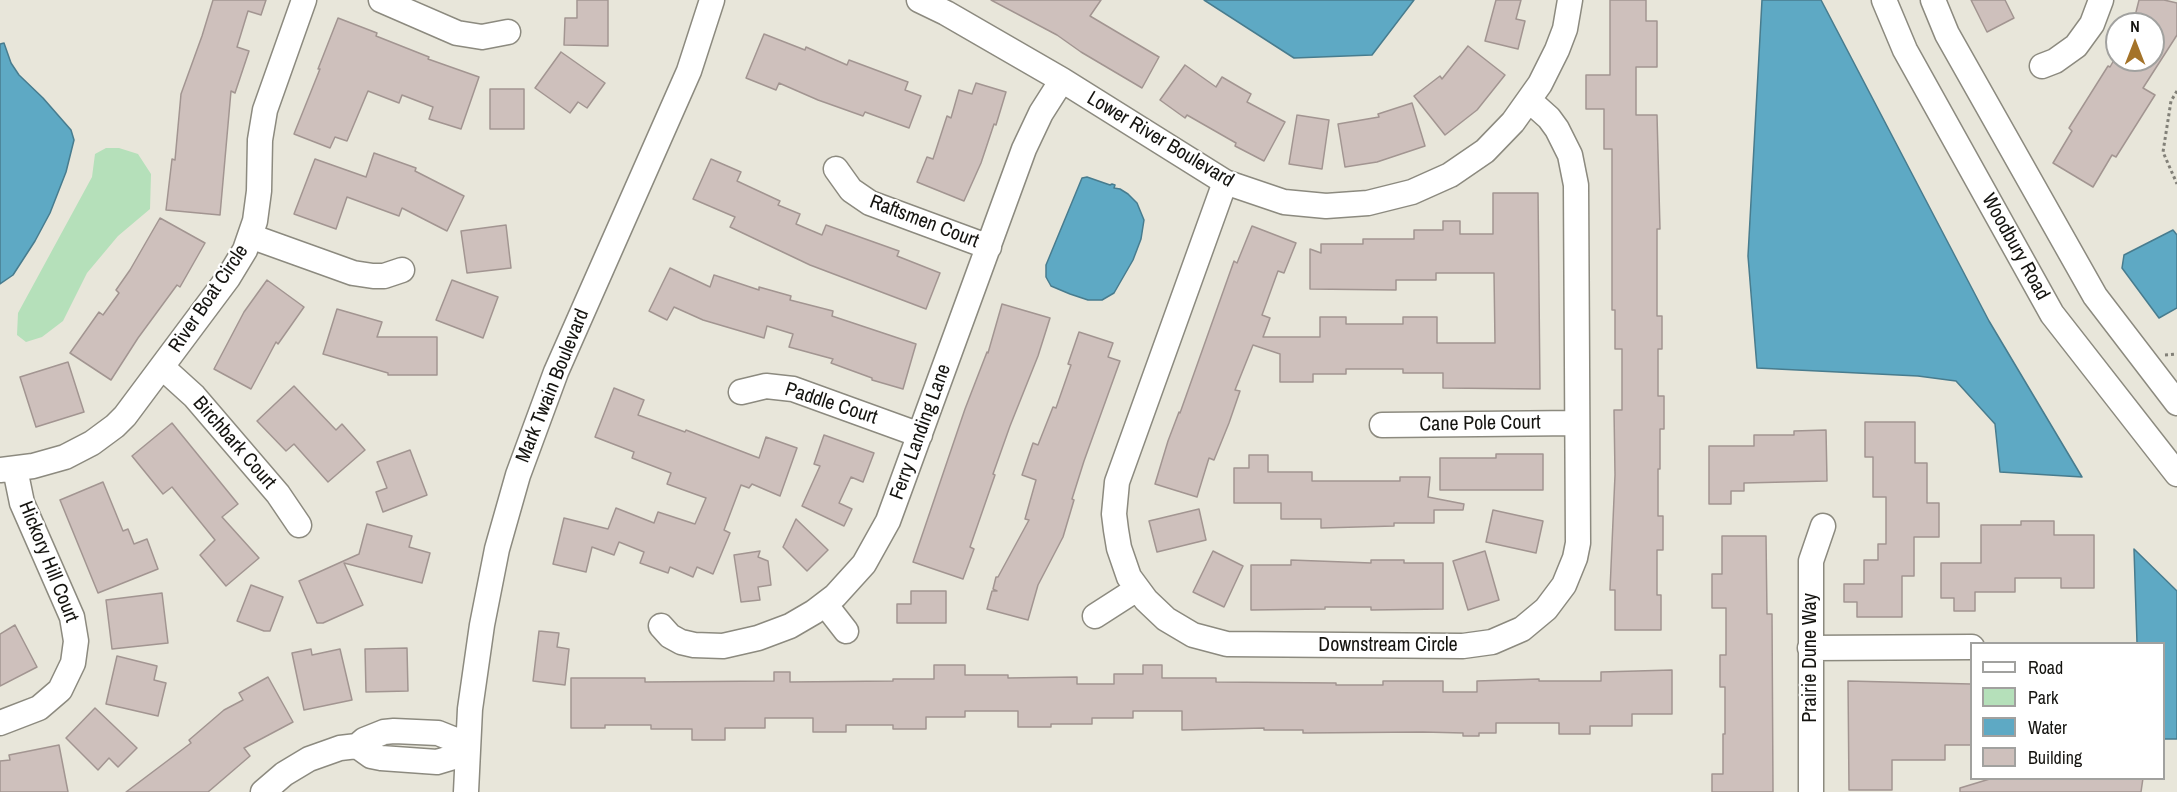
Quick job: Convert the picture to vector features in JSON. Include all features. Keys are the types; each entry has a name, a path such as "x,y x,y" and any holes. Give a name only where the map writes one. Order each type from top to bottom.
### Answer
{"street":[{"name":"River Boat Circle","path":"8,470 65,457 92,443 125,416 228,278 245,250 258,207 260,141 265,110 304,0"},
{"path":"381,0 457,33 482,37 508,32"},
{"name":"Mark Twain Boulevard","path":"466,792 472,687 497,549 518,475 556,372 689,70 712,0"},
{"name":"Lower River Boulevard","path":"919,0 954,17 1062,80 1225,182 1265,197 1305,205 1346,205 1389,199 1432,184 1467,164 1500,137 1530,101 1557,50 1565,29 1570,0"},
{"name":"Woodbury Road","path":"1884,0 1905,50 2052,315 2177,474"},
{"path":"1933,0 1947,34 2095,296 2177,403"},
{"path":"2042,66 2055,61 2076,46 2092,24 2101,0"},
{"name":"Ferry Landing Lane","path":"661,626 681,642 709,646 723,646 774,633 797,622 825,604 864,564 881,536 1028,140 1041,112 1062,80"},
{"name":"Downstream Circle","path":"1225,182 1117,482 1114,514 1119,548 1129,577 1155,610 1178,627 1202,638 1227,644 1477,645 1506,637 1522,629 1546,609 1564,585 1575,558 1579,528 1574,170 1570,155 1557,129 1549,118 1530,101"},
{"name":"Raftsmen Court","path":"836,169 851,190 870,203 988,247"},
{"path":"250,236 352,273 384,276 402,270"},
{"name":"Birchbark Court","path":"162,367 181,382 202,405 278,494 298,525"},
{"name":"Paddle Court","path":"741,392 766,386 793,388 920,435"},
{"name":"Cane Pole Court","path":"1382,425 1577,423"},
{"name":"Hickory Hill Court","path":"0,723 39,708 60,690 73,663 76,641 72,617 8,470"},
{"name":"Prairie Dune Way","path":"1811,792 1811,561 1823,526"},
{"path":"1095,616 1137,589"},
{"path":"825,604 846,631"},
{"path":"1810,648 1970,647"},
{"path":"263,792 284,774 309,759 340,748 357,746 363,752 381,758 437,762 457,756 467,748"}],"path":[{"path":"2177,90 2171,101 2163,152 2177,184"}],"green space":[{"path":"106,148 119,148 138,154 151,174 150,209 118,236 87,273 63,321 42,337 26,342 17,335 18,313 92,177 95,154"}],"water":[{"path":"1204,0 1414,0 1372,55 1294,58"},
{"path":"1762,0 1821,0 1989,321 2082,477 2000,472 1995,424 1956,381 1918,376 1757,368 1748,256"},
{"path":"4,43 11,63 19,75 71,130 74,140 66,172 50,213 13,275 0,284 0,44"},
{"path":"1087,177 1115,185 1114,188 1128,194 1137,203 1144,220 1141,239 1133,260 1114,293 1102,300 1088,300 1070,294 1051,286 1046,277 1046,265 1082,178"},
{"path":"2173,230 2177,235 2177,308 2159,318 2122,268 2124,255"},
{"path":"2134,549 2177,591 2177,739 2165,739 2165,642 2137,642"}],"building":[{"path":"213,0 266,0 261,15 248,11 237,47 249,51 235,93 231,91 220,215 166,210 172,159 175,160 181,94"},
{"path":"577,0 608,0 608,46 564,45 565,18 577,18"},
{"path":"991,0 1101,0 1090,16 1159,57 1142,88 1057,35"},
{"path":"1496,0 1521,0 1516,19 1525,21 1518,49 1485,41"},
{"path":"1610,0 1646,0 1646,21 1657,21 1657,67 1636,67 1636,115 1657,115 1660,229 1657,229 1657,316 1662,316 1662,349 1658,349 1658,396 1664,396 1664,429 1660,429 1660,469 1658,469 1658,516 1663,516 1663,550 1657,550 1657,595 1661,595 1661,630 1615,630 1615,590 1610,590 1615,475 1614,410 1622,410 1622,349 1615,349 1615,310 1612,310 1612,149 1604,149 1604,109 1586,109 1586,75 1610,75"},
{"path":"1971,0 2005,0 2014,18 1987,32"},
{"path":"2139,0 2164,0 2177,3 2177,35 2165,54 2165,12 2136,12"},
{"path":"338,18 377,33 376,36 429,57 428,59 479,77 461,129 429,119 433,107 402,95 399,103 368,91 347,141 335,137 330,148 294,134"},
{"path":"764,34 805,50 806,47 847,65 849,60 908,82 905,90 921,96 909,128 865,112 863,116 779,83 776,90 746,78"},
{"path":"1468,46 1505,75 1477,110 1445,135 1414,96 1440,76 1442,79"},
{"path":"561,52 605,83 587,108 578,102 570,113 535,88"},
{"path":"1185,65 1216,87 1222,77 1251,94 1247,102 1285,122 1264,161 1235,146 1236,143 1187,115 1185,118 1160,100"},
{"path":"2105,71 2153,72 2143,88 2155,95 2116,157 2112,155 2093,187 2053,163 2072,131 2069,128"},
{"path":"976,83 1006,92 996,125 994,124 981,163 964,201 917,182 927,157 933,159 947,116 951,118 959,90 972,94"},
{"path":"490,89 524,89 524,129 490,129"},
{"path":"1412,103 1425,146 1377,162 1345,167 1338,124 1379,117 1378,114"},
{"path":"1297,115 1329,120 1322,169 1289,164"},
{"path":"374,153 416,168 415,171 464,196 447,231 402,208 399,216 347,197 336,229 294,214 315,159 366,177"},
{"path":"711,159 741,172 737,181 780,201 778,205 800,214 796,224 822,235 826,225 899,251 897,256 940,273 926,309 810,265 730,227 735,217 693,199"},
{"path":"1493,193 1538,193 1540,389 1443,388 1443,373 1403,373 1403,369 1346,369 1346,374 1313,374 1313,382 1280,382 1280,354 1253,345 1235,390 1240,391 1229,423 1214,460 1209,458 1197,497 1155,484 1168,441 1234,261 1237,263 1252,226 1296,243 1284,273 1278,271 1262,315 1270,318 1263,337 1320,337 1320,317 1346,317 1346,324 1403,324 1403,317 1437,317 1437,343 1495,343 1494,273 1436,273 1436,280 1396,280 1396,290 1310,289 1310,249 1321,253 1321,244 1363,244 1363,239 1414,239 1414,230 1443,230 1443,221 1460,221 1460,234 1493,234"},
{"path":"160,218 205,243 180,287 177,285 111,380 70,353 99,312 103,315 119,293 116,290"},
{"path":"506,225 511,268 467,273 461,231"},
{"path":"670,268 710,287 714,275 759,290 759,287 791,296 790,300 833,311 832,316 916,344 903,389 872,380 872,378 831,363 833,359 789,347 793,334 767,326 764,338 703,320 674,307 667,320 649,311"},
{"path":"267,280 304,307 278,344 276,342 251,389 214,369 244,312"},
{"path":"452,280 498,297 483,338 436,320"},
{"path":"1002,304 1050,318 993,474 995,475 970,547 974,549 963,579 913,562 965,409 988,353"},
{"path":"337,309 382,322 377,337 437,337 437,375 388,375 388,373 323,354"},
{"path":"1079,332 1113,343 1108,357 1120,361 1084,461 1063,537 1038,585 1028,620 987,609 992,591 997,591 993,589 996,577 1029,520 1025,519 1036,480 1022,475 1033,443 1038,445 1053,407 1056,408 1071,365 1068,364"},
{"path":"68,362 84,412 36,427 20,377"},
{"path":"294,386 336,430 342,424 365,450 328,482 294,444 286,451 257,421"},
{"path":"614,388 644,400 638,415 685,432 686,430 759,458 766,437 797,448 780,496 752,484 749,488 741,485 724,530 730,533 713,574 697,567 693,577 670,567 668,573 640,563 644,552 619,542 614,555 592,547 586,572 553,564 564,518 608,529 616,508 654,523 658,512 695,524 706,498 667,484 671,473 632,458 634,452 595,437"},
{"path":"1865,422 1915,422 1915,463 1927,463 1927,503 1939,503 1939,537 1914,537 1914,576 1902,576 1902,617 1857,617 1857,602 1844,602 1844,584 1864,584 1864,560 1878,560 1878,544 1886,544 1886,497 1873,497 1873,457 1865,457"},
{"path":"172,423 238,504 222,517 259,558 226,586 200,555 215,540 172,487 163,494 132,456"},
{"path":"1826,430 1827,481 1744,483 1744,491 1731,491 1731,504 1709,504 1709,446 1754,446 1754,435 1794,435 1794,431"},
{"path":"824,435 874,453 863,482 851,477 839,503 852,509 844,526 802,506 820,466 814,464"},
{"path":"410,450 427,495 383,512 376,492 387,488 377,462"},
{"path":"1496,454 1543,454 1543,490 1440,490 1440,458 1496,458"},
{"path":"1249,455 1268,455 1268,472 1312,472 1312,481 1400,481 1400,477 1430,477 1428,497 1464,504 1463,510 1434,510 1434,523 1394,523 1394,526 1321,528 1321,519 1281,519 1281,503 1234,503 1234,468 1249,468"},
{"path":"103,482 123,531 128,529 134,544 147,539 158,569 98,593 60,500"},
{"path":"1199,509 1206,540 1157,552 1149,521"},
{"path":"1493,510 1543,521 1536,553 1486,542"},
{"path":"796,519 828,550 807,571 783,547"},
{"path":"2021,521 2054,521 2054,535 2094,535 2094,588 2061,588 2061,578 2015,578 2015,592 1975,592 1975,611 1954,611 1954,598 1941,598 1941,563 1981,563 1981,525 2021,525"},
{"path":"367,524 412,536 409,547 430,553 422,583 344,563 363,605 323,623 317,623 299,581 359,554"},
{"path":"1722,536 1766,536 1767,614 1772,614 1773,792 1712,792 1712,774 1723,774 1723,734 1725,734 1725,687 1720,687 1720,655 1726,655 1726,608 1712,608 1712,574 1722,574"},
{"path":"760,551 758,557 768,561 771,585 758,587 760,600 741,602 734,555"},
{"path":"1213,551 1243,566 1224,607 1193,592"},
{"path":"1485,551 1499,600 1468,610 1453,561"},
{"path":"1291,560 1371,563 1371,560 1404,560 1404,563 1443,563 1443,609 1371,610 1371,607 1325,607 1325,609 1251,610 1251,565 1291,565"},
{"path":"251,585 283,597 270,631 237,621"},
{"path":"911,591 946,591 946,623 897,623 897,604 911,604"},
{"path":"162,593 168,643 112,649 106,600"},
{"path":"15,625 37,667 0,686 0,634"},
{"path":"539,631 559,633 557,647 569,649 565,685 533,681"},
{"path":"407,648 408,691 366,692 365,649"},
{"path":"311,649 312,655 340,649 352,700 304,710 292,653"},
{"path":"117,656 157,666 154,680 166,683 158,716 106,704"},
{"path":"934,665 965,665 965,675 1008,675 1008,678 1077,677 1077,684 1114,684 1114,674 1143,674 1143,665 1162,665 1162,678 1216,678 1216,682 1336,683 1336,685 1383,685 1383,681 1443,681 1443,692 1477,692 1477,681 1539,679 1539,681 1601,681 1601,672 1672,670 1672,714 1632,714 1632,726 1590,726 1590,734 1559,734 1559,723 1496,723 1496,733 1479,733 1479,736 1463,736 1463,733 1423,732 1303,733 1303,730 1264,730 1264,728 1182,730 1182,711 1133,711 1133,718 1092,718 1092,724 1018,727 1018,711 965,711 965,717 926,717 926,729 893,729 893,725 846,725 846,732 813,732 813,718 765,718 765,728 725,728 725,740 692,740 692,729 651,729 651,725 571,728 571,678 645,678 645,682 774,681 774,672 790,672 790,682 893,681 893,679 934,679"},
{"path":"268,677 293,722 244,748 250,756 208,792 126,792 191,743 189,740 224,710 243,700 239,693"},
{"path":"1848,681 1970,684 1970,745 1945,745 1945,760 1892,760 1892,790 1849,790"},
{"path":"95,708 137,748 118,767 109,758 98,770 66,738"},
{"path":"59,745 68,792 0,792 0,761 10,760 9,755"},
{"path":"1986,780 2143,780 2141,792 1960,792 1960,788"}]}
